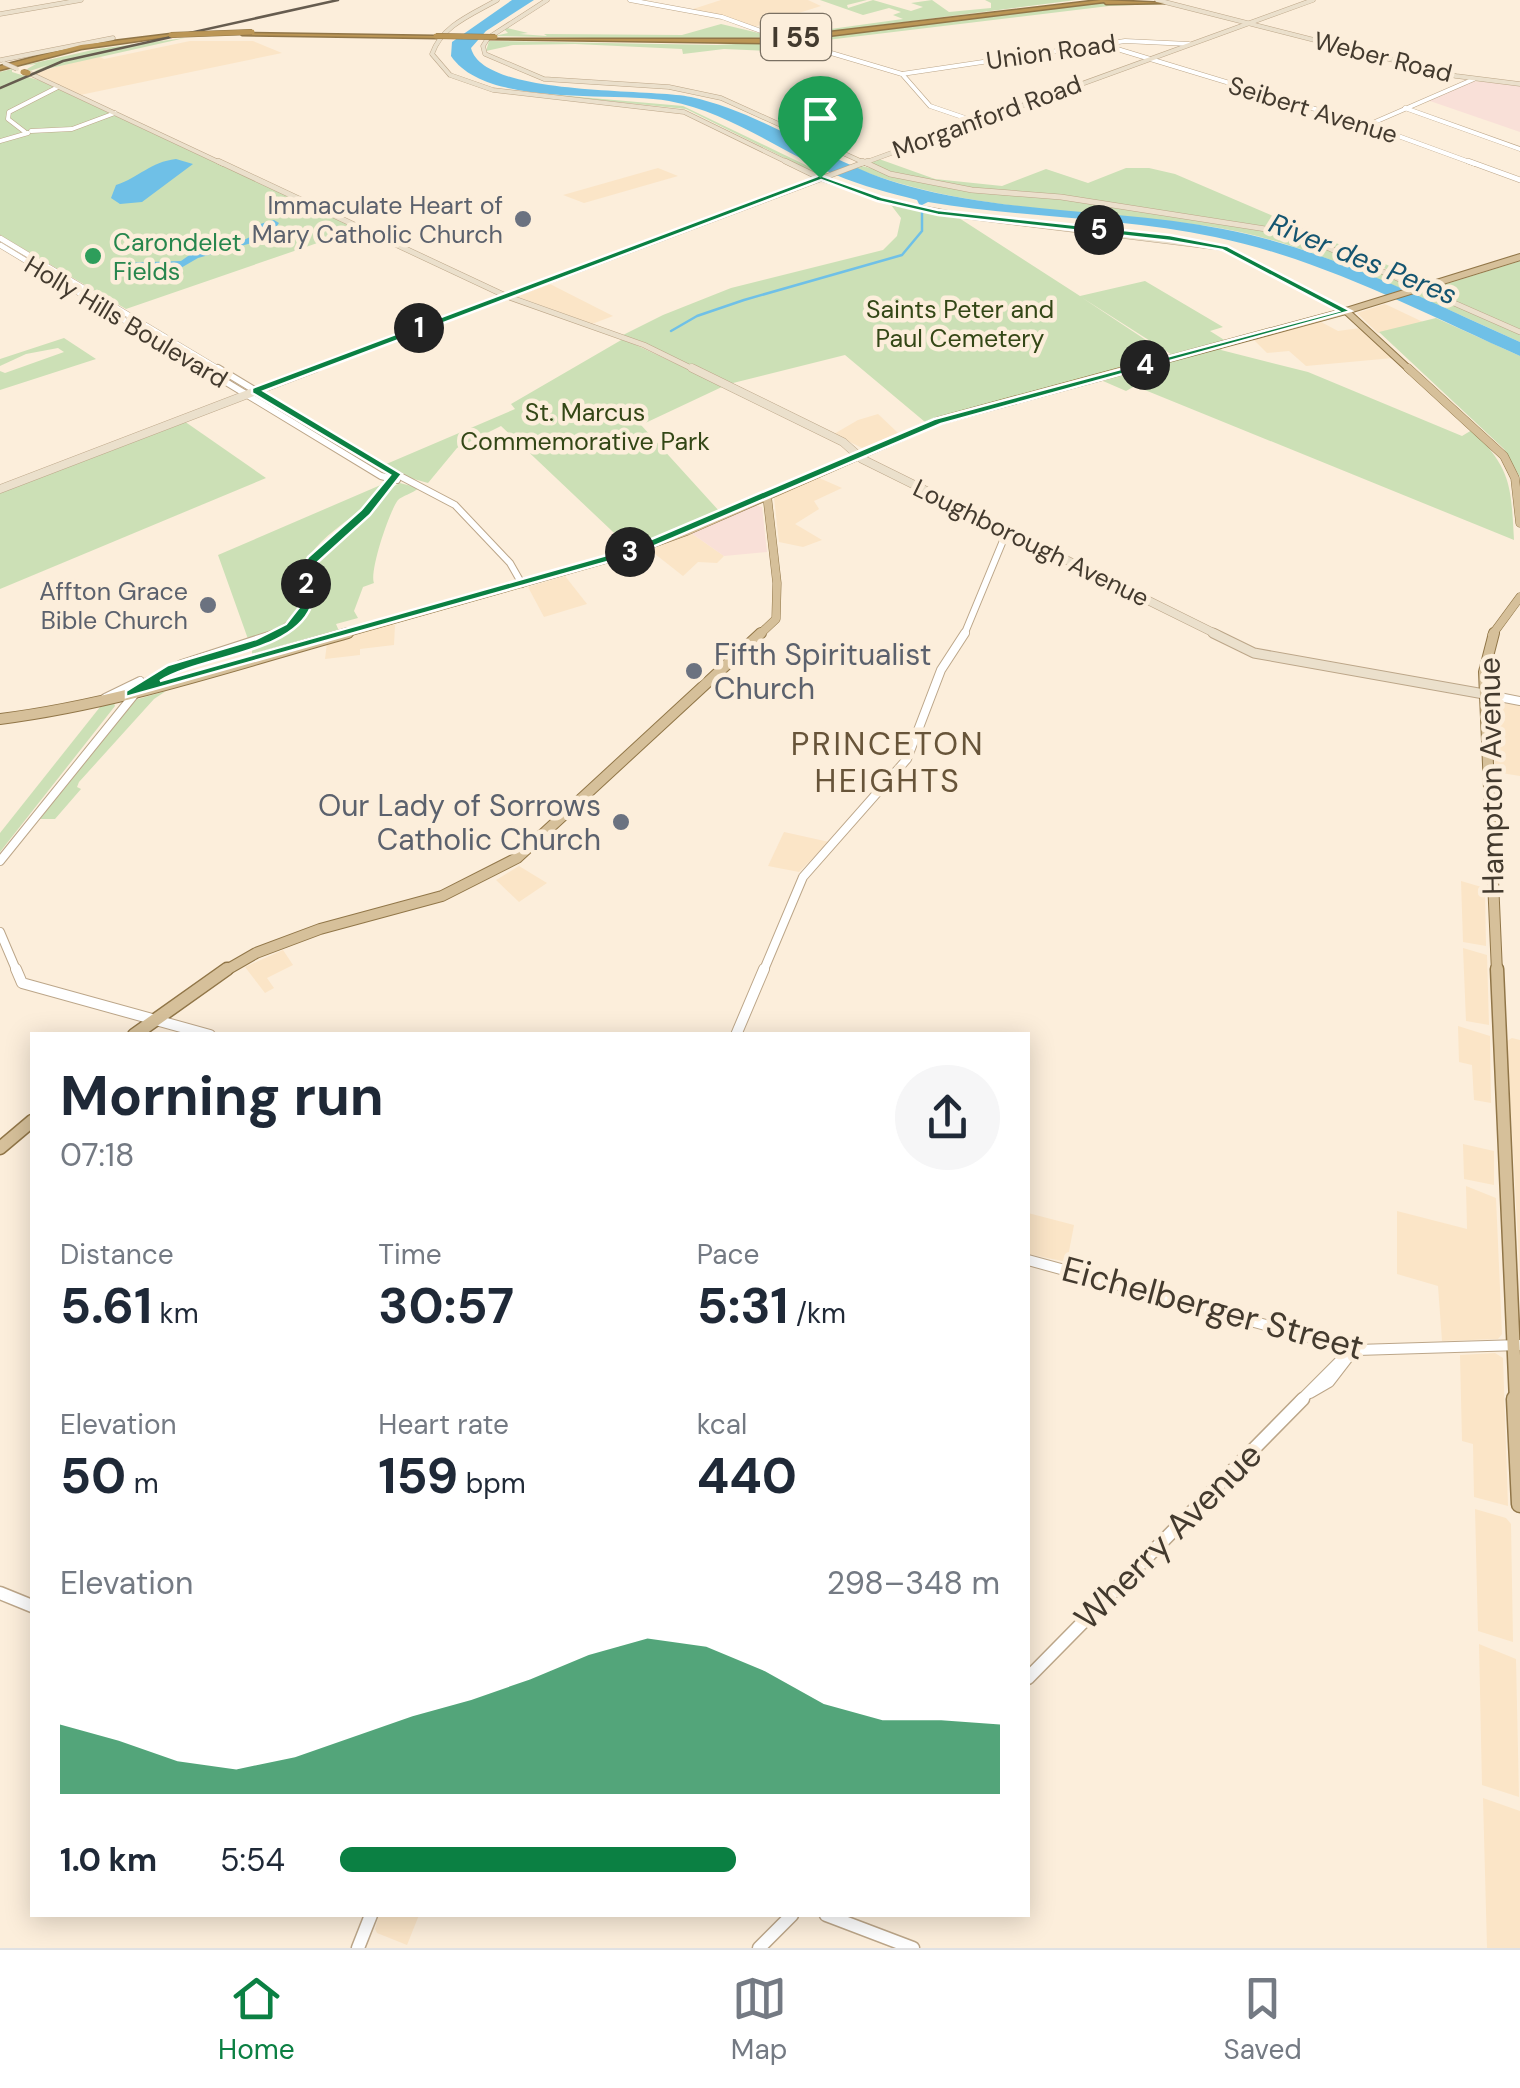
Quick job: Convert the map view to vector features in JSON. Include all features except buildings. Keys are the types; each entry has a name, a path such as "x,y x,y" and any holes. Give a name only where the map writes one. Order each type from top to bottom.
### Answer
{"highway":[{"name":"I 55","path":"490,40 788,37 1095,0"},
{"name":"I 55","path":"490,40 684,43 812,37 1113,0"},
{"path":"1059,4 1158,1"},
{"path":"114,38 252,32 490,40"},
{"path":"335,35 434,40 446,32"},
{"path":"2,66 163,38 289,34"},
{"path":"654,40 767,34"},
{"path":"2,66 95,45 171,35"},
{"path":"684,43 799,44"},
{"path":"2,66 24,71 90,48"}],"main road":[{"path":"0,14 80,0"},
{"path":"497,0 434,40 434,56 450,75 498,92 642,104 684,112 820,178 880,199 938,212 1170,238 1224,248 1346,311 1504,456 1513,472 1520,524"},
{"path":"547,0 490,40 492,60 541,78 674,88 718,97 857,164 890,174 972,190 1061,196 1285,231 1422,286 1520,332"},
{"name":"Union Road","path":"1189,44 1313,0"},
{"path":"1158,1 1238,24"},
{"path":"1255,20 1260,27"},
{"name":"Weber Road","path":"1247,24 1474,79 1520,84"},
{"path":"2,66 114,38"},
{"name":"Morganford Road","path":"0,489 830,174 1189,44"},
{"name":"Loughborough Avenue","path":"2,66 58,86 506,296 644,345 843,442 858,454 1007,531 1254,653 1484,694"},
{"path":"0,720 102,702 644,548 938,422 1346,311 1520,258"},
{"path":"138,1032 200,985 256,953 320,929 442,896 494,872 528,850 776,620 778,596 767,496"},
{"name":"Hampton Avenue","path":"1520,597 1486,648 1484,694 1516,1345 1520,1504"},
{"path":"0,1148 30,1122"}],"street":[{"path":"630,0 722,16 767,34 902,74 930,106 974,121"},
{"name":"Union Road","path":"902,74 1139,40 1189,44"},
{"name":"Seibert Avenue","path":"1104,44 1368,125 1520,180"},
{"path":"1368,125 1474,79"},
{"path":"28,132 8,118 11,111 58,86"},
{"path":"1406,108 1520,149"},
{"path":"0,142 28,132 77,128 115,113"},
{"name":"Holly Hills Boulevard","path":"0,242 256,390 394,477"},
{"name":"Holly Hills Boulevard","path":"0,242 246,394 394,477 412,482 460,508 510,563 522,584"},
{"path":"102,702 116,691 182,664 261,642 290,627 306,606 307,571 312,560 366,512 394,477"},
{"path":"737,1032 803,877 907,759 940,670 962,639 1007,531"},
{"path":"0,861 131,694 157,675"},
{"name":"Loughborough Avenue","path":"1484,694 1520,701"},
{"path":"0,932 22,983 199,1032"},
{"name":"Eichelberger Street","path":"1030,1261 1352,1349 1378,1352 1516,1345"},
{"name":"Wherry Avenue","path":"1030,1676 1308,1394 1340,1370 1352,1349"},
{"path":"0,1594 30,1605"},
{"path":"358,1948 370,1917"},
{"path":"759,1948 790,1917"},
{"path":"831,1917 913,1948"}],"shaded area":[{"path":"721,0 808,0 821,6 754,27 690,10"},
{"path":"190,41 253,41 282,53 80,95 34,73 98,56 104,59"},
{"path":"1472,81 1520,85 1520,132 1427,100"},
{"path":"658,168 678,176 584,203 563,195"},
{"path":"548,283 613,316 592,324 515,296"},
{"path":"1385,304 1423,322 1378,333 1357,313"},
{"path":"1321,322 1338,331 1360,328 1393,358 1306,366 1289,351 1267,353 1253,339"},
{"path":"878,414 898,433 862,448 834,434 858,420"},
{"path":"817,477 842,488 814,501 819,509 795,524 822,540 803,547 779,542 774,498"},
{"path":"754,505 762,507 767,552 724,556 691,533"},
{"path":"691,533 724,556 717,563 698,562 683,576 650,550"},
{"path":"565,576 587,604 544,617 528,587"},
{"path":"392,624 394,645 360,649 360,655 325,659 327,643"},
{"path":"1495,701 1520,706 1520,776 1495,772"},
{"path":"784,832 829,842 799,872 768,866"},
{"path":"519,866 547,883 519,902 496,880"},
{"path":"1461,881 1485,888 1486,946 1463,942"},
{"path":"1463,948 1487,955 1489,1025 1466,1021"},
{"path":"283,950 293,965 267,978 274,988 265,993 245,967"},
{"path":"1458,1026 1490,1036 1491,1103 1474,1100 1472,1065 1459,1062"},
{"path":"1520,1040 1520,1277 1507,1041"},
{"path":"1463,1144 1494,1151 1494,1185 1464,1179"},
{"path":"1466,1186 1496,1198 1502,1334 1498,1339 1442,1341 1438,1286 1397,1274 1397,1211 1467,1229"},
{"path":"1030,1214 1074,1225 1067,1262 1030,1254"},
{"path":"1495,1353 1503,1358 1508,1506 1474,1497 1473,1444 1462,1441 1460,1355"},
{"path":"1475,1509 1506,1518 1511,1524 1513,1642 1478,1631"},
{"path":"1479,1644 1516,1659 1519,1797 1482,1785"},
{"path":"1483,1798 1520,1811 1520,1948 1487,1948"},
{"path":"378,1917 418,1917 407,1945 375,1929"}],"green space":[{"path":"820,0 867,0 847,5 848,8 873,0 911,11 923,7 911,3 932,0 949,12 991,8 985,0 1076,0 780,36 903,19 893,15 901,12 889,8 863,15"},
{"path":"1124,0 1163,4 1109,6 802,43 795,40"},
{"path":"721,24 776,37 691,40 494,36 508,33 504,29 507,28 528,33 519,34 547,36 544,34 682,35"},
{"path":"185,38 33,72 48,65 30,71 27,69 36,64 21,66 97,49"},
{"path":"489,41 717,45 789,41 801,45 768,51 724,49 683,54 682,49 575,44 513,45 486,51"},
{"path":"12,69 358,229 126,309 0,235 0,72"},
{"path":"511,91 683,106 820,172 815,173 686,109"},
{"path":"879,159 935,179 1002,186 1046,169 1088,183 1126,168 1149,168 1175,174 1427,282 1287,230 1078,198 985,190 892,173 867,163"},
{"path":"862,166 967,191 1054,197 1296,236 1413,286 1402,289 1307,251 1233,230 985,202 897,183 855,168"},
{"name":"Saints Peter and Paul Cemetery","path":"891,205 959,218 1080,296 1145,281 1223,327 1210,331 1226,341 1221,350 1308,372 1462,436 1472,430 1495,456 1507,480 1514,540 1135,386 1126,391 1103,381 1177,358 1081,297 1170,356 925,422 845,355 729,384 623,335 731,288 883,250 897,236 901,218"},
{"path":"1520,261 1520,342 1414,294"},
{"path":"1436,318 1520,356 1520,477 1504,449 1379,332"},
{"path":"64,338 96,359 0,390 0,371 5,373 64,352 58,348 26,354 0,366 0,359"},
{"name":"St. Marcus Commemorative Park","path":"623,339 724,386 641,425 720,512 630,548 501,426 457,448 428,483 384,465 515,409 511,404"},
{"path":"184,421 266,478 0,589 0,492"},
{"path":"400,483 419,488 394,507 377,555 374,583 363,587 354,611 358,618 336,624 339,631 252,654 252,649 279,638 304,620 313,603 321,558"},
{"path":"383,484 310,555 299,605 291,620 276,630 248,639 218,555"},
{"path":"166,691 154,699 79,782 77,787 81,789 55,819 40,819 131,701"},
{"path":"114,703 0,852 0,833 100,707"}],"water":[{"name":"River des Peres","path":"512,0 534,0 486,31 471,48 482,64 504,75 569,88 691,97 747,115 880,177 947,195 1184,223 1262,238 1338,262 1520,342 1520,356 1370,288 1255,247 1144,225 928,202 920,206 917,200 815,166 734,123 691,106 645,98 552,94 492,84 468,72 451,56 452,42"},
{"path":"176,159 193,164 142,202 120,204 111,198 116,185 159,163"},
{"path":"274,220 279,223 273,232 277,236 198,258 167,276 130,274 120,263 181,261 198,249 235,244 261,232 253,226"}],"waterway":[{"path":"671,331 697,316 744,300 902,255 922,231 922,212"}],"railway":[{"path":"0,88 63,61 338,0"}],"place":[{"name":"Immaculate Heart of Mary Catholic Church","path":"523,219"},
{"name":"Carondelet Fields","path":"93,256"},
{"name":"Affton Grace Bible Church","path":"208,605"},
{"name":"Fifth Spiritualist Church","path":"694,671"},
{"name":"Our Lady of Sorrows Catholic Church","path":"621,822"}],"district":[{"name":"PRINCETON HEIGHTS","path":"888,762"}],"route":[{"path":"820,178 880,199 938,212 1170,238 1224,248 1346,311 938,422 632,552 131,694 172,668 261,642 290,627 306,606 307,571 312,560 372,506 396,474 256,390 820,178"}]}
